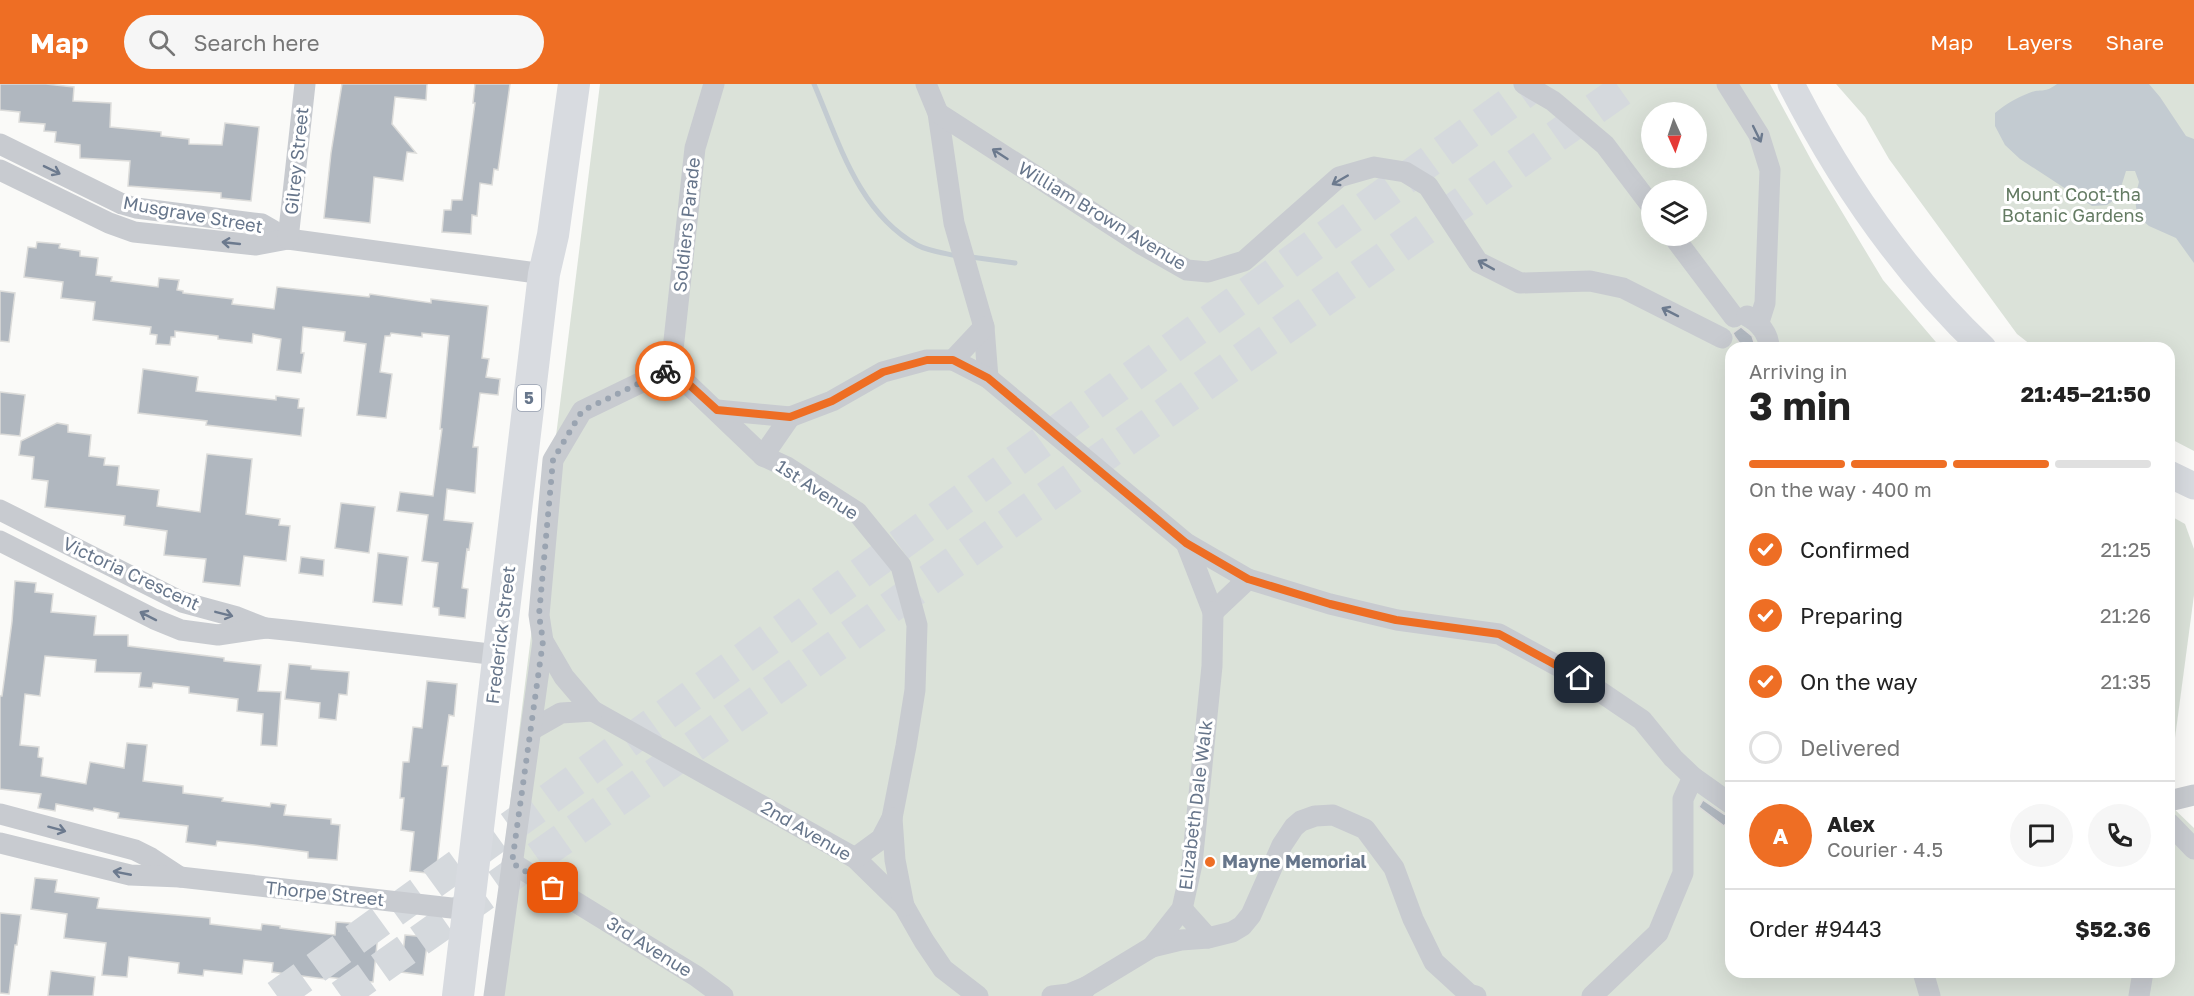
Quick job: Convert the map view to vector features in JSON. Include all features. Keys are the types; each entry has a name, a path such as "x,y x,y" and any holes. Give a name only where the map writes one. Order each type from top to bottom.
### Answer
{"highway":[{"name":"Frederick Street","path":"544,274 540,233 559,84"},
{"name":"Frederick Street","path":"458,996 544,274 553,235 574,84"}],"main road":[{"path":"1791,84 1815,131 1856,198 1934,298 1977,342"},
{"path":"2175,477 2194,486"}],"street":[{"name":"Gilrey Street","path":"288,239 305,84"},
{"name":"Soldiers Parade","path":"671,368 695,148 714,84"},
{"path":"927,84 938,113 954,223 984,327 988,378"},
{"path":"1524,84 1553,101 1605,145 1641,192"},
{"path":"1727,84 1759,135 1770,170 1765,303 1759,322"},
{"name":"William Brown Avenue","path":"938,113 1141,244 1187,270 1208,272 1244,261 1339,177 1374,167 1405,172 1428,186 1478,262 1520,283 1590,281 1623,288 1725,342"},
{"name":"Musgrave Street","path":"0,144 122,204 136,208 262,224 288,239"},
{"name":"Musgrave Street","path":"0,170 109,223 134,232 256,245 288,239 544,274"},
{"path":"1681,246 1734,317"},
{"path":"1727,342 1723,328 1728,320 1746,315 1759,322 1768,342"},
{"path":"953,360 984,327"},
{"path":"717,410 790,417 832,401 883,372 927,360 953,360 988,378 1186,543 1248,579 1330,604 1396,620 1499,634 1580,678 1642,720 1673,758 1693,777 1725,800"},
{"name":"1st Avenue","path":"671,368 763,456 787,467 857,512 901,566 917,625 915,690 892,818"},
{"path":"494,996 498,953 543,641 539,615 553,460 582,411 671,368"},
{"path":"763,456 790,417"},
{"name":"Victoria Crescent","path":"0,510 182,602 237,617 266,628 498,655"},
{"name":"Victoria Crescent","path":"0,541 173,628 218,635 266,628"},
{"path":"1186,543 1213,612 1248,579"},
{"name":"Elizabeth Dale Walk","path":"1052,996 1084,992 1152,947 1182,909 1192,864 1212,666 1213,612"},
{"path":"543,641 564,677 593,711"},
{"path":"531,730 561,713 593,711"},
{"name":"2nd Avenue","path":"593,711 855,858 904,906 943,969 978,996"},
{"path":"1592,996 1658,933 1683,873 1683,800 1693,777"},
{"path":"2175,800 2194,795"},
{"name":"Thorpe Street","path":"0,814 135,850 180,877"},
{"path":"1152,947 1180,940 1208,938 1232,932 1242,926 1251,915 1282,844 1294,827 1301,821 1315,816 1333,815 1365,829 1394,868 1413,919 1434,962 1469,994 1476,996"},
{"path":"855,858 880,839 892,818"},
{"path":"892,818 895,860 904,906"},
{"path":"2175,829 2194,849"},
{"name":"Thorpe Street","path":"0,843 130,875 180,877 469,910"},
{"name":"3rd Avenue","path":"512,863 696,976 723,996"},
{"path":"1182,909 1208,938"},
{"path":"1925,978 1930,996"},
{"path":"2139,996 2142,978"}],"green space":[{"path":"600,84 1770,84 1815,167 1883,280 1936,342 1725,342 1725,978 2175,978 2175,810 2194,828 2194,996 486,996"},
{"name":"Mount Coot-tha Botanic Gardens","path":"1836,84 2194,84 2194,451 2175,441 2175,342 2027,342 2017,334 1889,159 1865,117"},
{"path":"2175,518 2185,524 2194,549 2194,595 2175,738"}],"shaded area":[{"path":"2057,84 2149,84 2186,136 2194,139 2194,263 2176,238 2149,226 2137,216 2135,197 2139,182 2135,171 2126,171 2118,197 2107,205 2092,206 2020,159 2005,145 1995,126 1995,113 2020,97 2049,89"}],"building":[{"path":"0,84 46,84 74,87 73,101 111,103 110,127 161,132 161,136 189,139 189,144 222,145 225,123 259,127 251,201 221,198 221,193 128,186 130,161 80,158 80,145 55,142 56,132 44,131 45,124 19,122 20,112 0,110"},
{"path":"342,84 427,84 426,100 395,97 392,124 416,153 407,152 403,181 374,177 370,223 324,218"},
{"path":"475,84 510,84 498,170 494,169 492,185 480,183 477,216 472,215 471,234 442,232 444,210 451,210 452,200 462,200 475,103 473,103"},
{"path":"37,242 60,244 59,248 80,251 80,256 98,258 96,275 112,277 111,281 158,287 159,278 179,280 177,290 183,293 233,299 232,304 274,309 277,287 369,297 370,294 431,303 431,299 488,306 482,358 489,359 486,377 500,379 498,395 480,393 473,447 478,447 475,493 447,489 444,520 473,523 462,588 468,589 465,618 439,615 439,608 433,607 438,563 422,561 428,515 397,511 400,492 433,496 442,429 440,429 449,336 422,333 422,337 391,333 390,336 385,336 380,372 392,374 386,418 357,415 366,344 344,341 345,332 303,327 301,353 304,353 301,373 277,370 281,339 253,334 252,343 175,331 175,337 171,337 170,345 156,344 157,335 150,334 151,327 93,320 95,302 61,298 63,282 24,277 28,247 36,248"},
{"path":"0,291 15,293 9,342 0,341"},
{"path":"1741,327 1752,336 1754,342 1739,342 1733,333"},
{"path":"143,369 198,377 196,391 276,400 276,396 299,399 298,408 304,408 301,436 206,425 207,421 138,413"},
{"path":"0,392 25,395 20,436 0,434"},
{"path":"57,423 68,425 68,432 91,435 89,456 105,458 104,465 119,466 117,485 159,490 157,506 200,512 207,454 252,459 246,514 280,519 279,525 290,526 286,561 244,556 240,586 203,582 206,559 164,555 167,531 124,525 125,516 45,507 48,481 32,479 34,457 19,455 21,441"},
{"path":"341,503 375,507 369,553 335,548"},
{"path":"378,553 408,557 402,605 373,602"},
{"path":"301,557 324,560 323,576 299,573"},
{"path":"15,581 36,583 35,592 53,594 51,612 96,616 94,635 128,635 128,646 261,665 258,691 281,692 277,746 261,745 263,714 237,711 238,699 189,693 189,687 153,683 152,688 139,687 141,673 95,672 96,660 45,656 40,696 25,694 20,745 39,747 38,757 43,758 41,776 86,784 90,762 124,768 127,743 147,745 143,781 183,786 183,793 223,798 222,801 270,807 271,803 286,805 284,815 331,819 331,824 340,825 337,860 308,858 308,852 254,845 217,841 216,846 186,842 188,826 118,818 119,813 94,808 93,811 56,804 55,811 38,808 41,794 0,789 0,696 2,696 12,622"},
{"path":"289,664 311,666 311,669 349,672 347,695 339,694 336,720 319,718 320,703 285,699"},
{"path":"427,681 457,684 454,716 449,715 442,766 448,766 436,874 410,871 414,832 401,830 404,798 400,798 403,762 409,762 413,727 422,728"},
{"path":"1703,800 1725,814 1725,825 1724,826 1699,807"},
{"path":"35,878 57,880 55,892 99,898 97,908 210,918 210,924 261,930 262,924 335,935 336,922 350,923 349,931 378,934 373,982 272,972 273,963 244,960 242,974 204,970 203,976 178,973 179,963 129,957 127,977 102,975 106,943 64,938 67,914 31,909"},
{"path":"0,913 21,915 9,994 0,993"},
{"path":"405,935 428,937 423,975 401,972"},
{"path":"51,971 95,977 93,996 48,996"}],"waterway":[{"path":"814,84 853,174 865,195 880,214 897,231 917,245 957,256"},
{"path":"971,257 1015,263"}],"tunnel":[{"path":"277,996 1536,84"},
{"path":"341,996 1630,84"}],"way so far":[{"path":"553,888 512,863 543,641 539,615 553,460 582,411 665,371"}],"place":[{"name":"Mayne Memorial","path":"1210,862"}],"route":[{"path":"665,371 671,368 717,410 790,417 832,401 883,372 927,360 953,360 988,378 1186,543 1248,579 1330,604 1396,620 1499,634 1580,678"}]}
